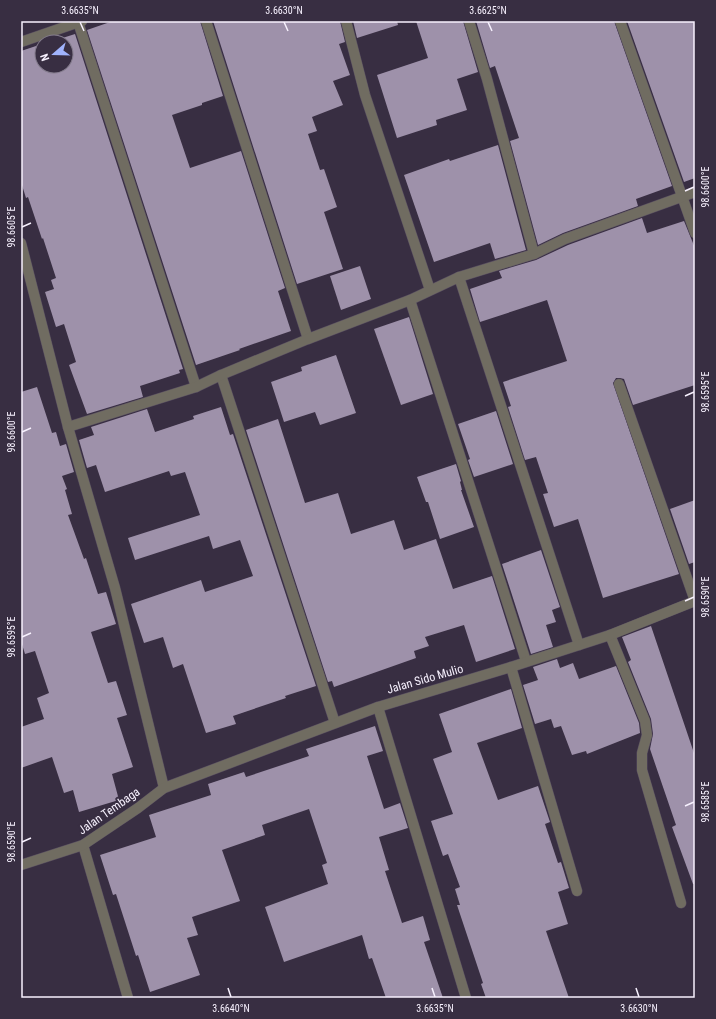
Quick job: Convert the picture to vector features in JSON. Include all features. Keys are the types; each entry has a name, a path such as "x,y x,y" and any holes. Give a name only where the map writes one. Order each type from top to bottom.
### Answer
{"street":[{"path":"206,21 308,339"},
{"path":"346,21 365,95 430,290"},
{"path":"469,21 487,79 534,254"},
{"path":"620,21 695,233"},
{"path":"21,42 80,22 196,387"},
{"path":"68,427 196,387 308,339 410,300 459,277 534,254 565,239 695,192"},
{"path":"21,243 68,427 115,588 164,788"},
{"path":"459,277 579,645"},
{"path":"410,300 526,661"},
{"path":"222,375 335,723"},
{"path":"619,384 695,601"},
{"name":"Jalan Sido Mulio","path":"164,788 378,707 511,667 610,635 695,601"},
{"path":"610,635 645,720 647,735 642,753 642,770 681,903"},
{"path":"511,667 578,891"},
{"path":"378,707 466,998"},
{"name":"Jalan Tembaga","path":"21,865 83,845 138,808 164,788"},
{"path":"83,845 128,998"}],"building":[{"path":"113,21 200,21 223,96 172,115 190,168 241,151 285,288 278,291 291,331 196,365 87,30"},
{"path":"213,21 340,21 345,42 339,44 350,75 333,81 343,105 312,117 317,131 308,134 320,170 324,169 337,207 324,212 343,269 297,284"},
{"path":"353,21 397,21 398,25 357,38"},
{"path":"416,21 463,21 478,72 457,79 467,110 436,120 437,125 397,138 377,75 428,58"},
{"path":"476,21 614,21 672,186 636,199 638,206 563,233 538,245 510,141 519,138 495,66 490,68"},
{"path":"627,21 695,21 695,178 684,182"},
{"path":"74,34 183,369 179,370 180,373 140,386 143,397 87,414 69,365 76,362 64,324 56,327 45,292 54,289 51,280 56,278 43,238 42,239 28,197 26,198 21,182 21,51 34,47 34,74 74,74"},
{"path":"498,145 526,250 495,259 490,243 434,262 404,175 449,159 450,161"},
{"path":"642,218 647,233 684,221 695,248 695,385 633,405 624,379 616,378 613,383 679,574 603,598 578,519 554,527 543,494 548,493 536,457 525,460 508,407 511,406 503,382 567,361 547,300 480,322 470,289 502,278 499,271 536,260 568,245"},
{"path":"360,266 371,299 341,310 330,276"},
{"path":"409,317 433,394 401,405 374,329"},
{"path":"336,355 356,413 320,425 315,412 284,422 271,382 302,371 301,367"},
{"path":"37,387 52,433 56,432 60,446 66,444 74,472 62,476 67,489 65,490 72,514 68,515 84,559 86,558 98,594 106,592 116,624 91,632 108,683 116,681 127,715 117,718 133,767 112,774 119,800 79,812 73,790 64,793 52,757 21,768 21,727 44,719 37,698 49,693 35,651 25,654 21,641 21,392"},
{"path":"221,407 230,435 233,434 316,686 233,716 236,724 206,733 183,664 173,668 163,637 144,643 131,604 201,580 205,592 253,576 240,540 213,549 209,536 135,560 128,538 200,515 185,472 171,476 169,471 105,492 96,465 87,468 79,440 94,435 91,427 147,409 155,432 194,419 193,416"},
{"path":"496,411 513,464 474,477 468,460 470,459 458,424"},
{"path":"278,419 305,503 338,493 351,534 394,520 404,550 436,539 453,589 492,576 515,649 476,662 464,625 425,637 429,646 414,651 416,658 334,687 332,681 328,682 246,430"},
{"path":"456,464 461,481 461,490 474,527 440,539 428,502 426,502 417,477"},
{"path":"695,500 695,562 689,564 670,509"},
{"path":"541,550 560,607 552,610 556,622 546,625 553,647 531,654 502,564"},
{"path":"651,626 695,756 695,884 693,884 672,827 676,825 650,749 653,734 651,719 628,662 631,660 622,637"},
{"path":"557,659 560,668 573,663 579,679 616,666 639,723 640,733 587,754 586,751 572,755 561,726 554,728 551,719 535,724 523,685 538,680 533,667"},
{"path":"511,689 522,728 477,743 498,800 538,786 550,822 545,824 558,863 561,862 569,888 558,892 568,924 546,931 569,998 486,998 481,984 483,983 457,905 460,905 455,889 460,887 448,854 443,856 431,821 453,814 433,759 452,752 439,714"},
{"path":"375,726 383,751 367,756 384,809 400,803 408,828 379,837 389,870 385,871 402,923 423,916 430,940 424,942 443,998 386,998 372,958 369,959 362,935 284,962 265,907 328,884 322,865 327,863 309,809 262,825 265,835 222,850 240,901 192,917 198,935 187,938 200,975 150,992 138,955 136,956 116,894 113,895 100,855 156,837 149,815 211,795 208,784 244,772 246,777 309,756 306,749"}]}
